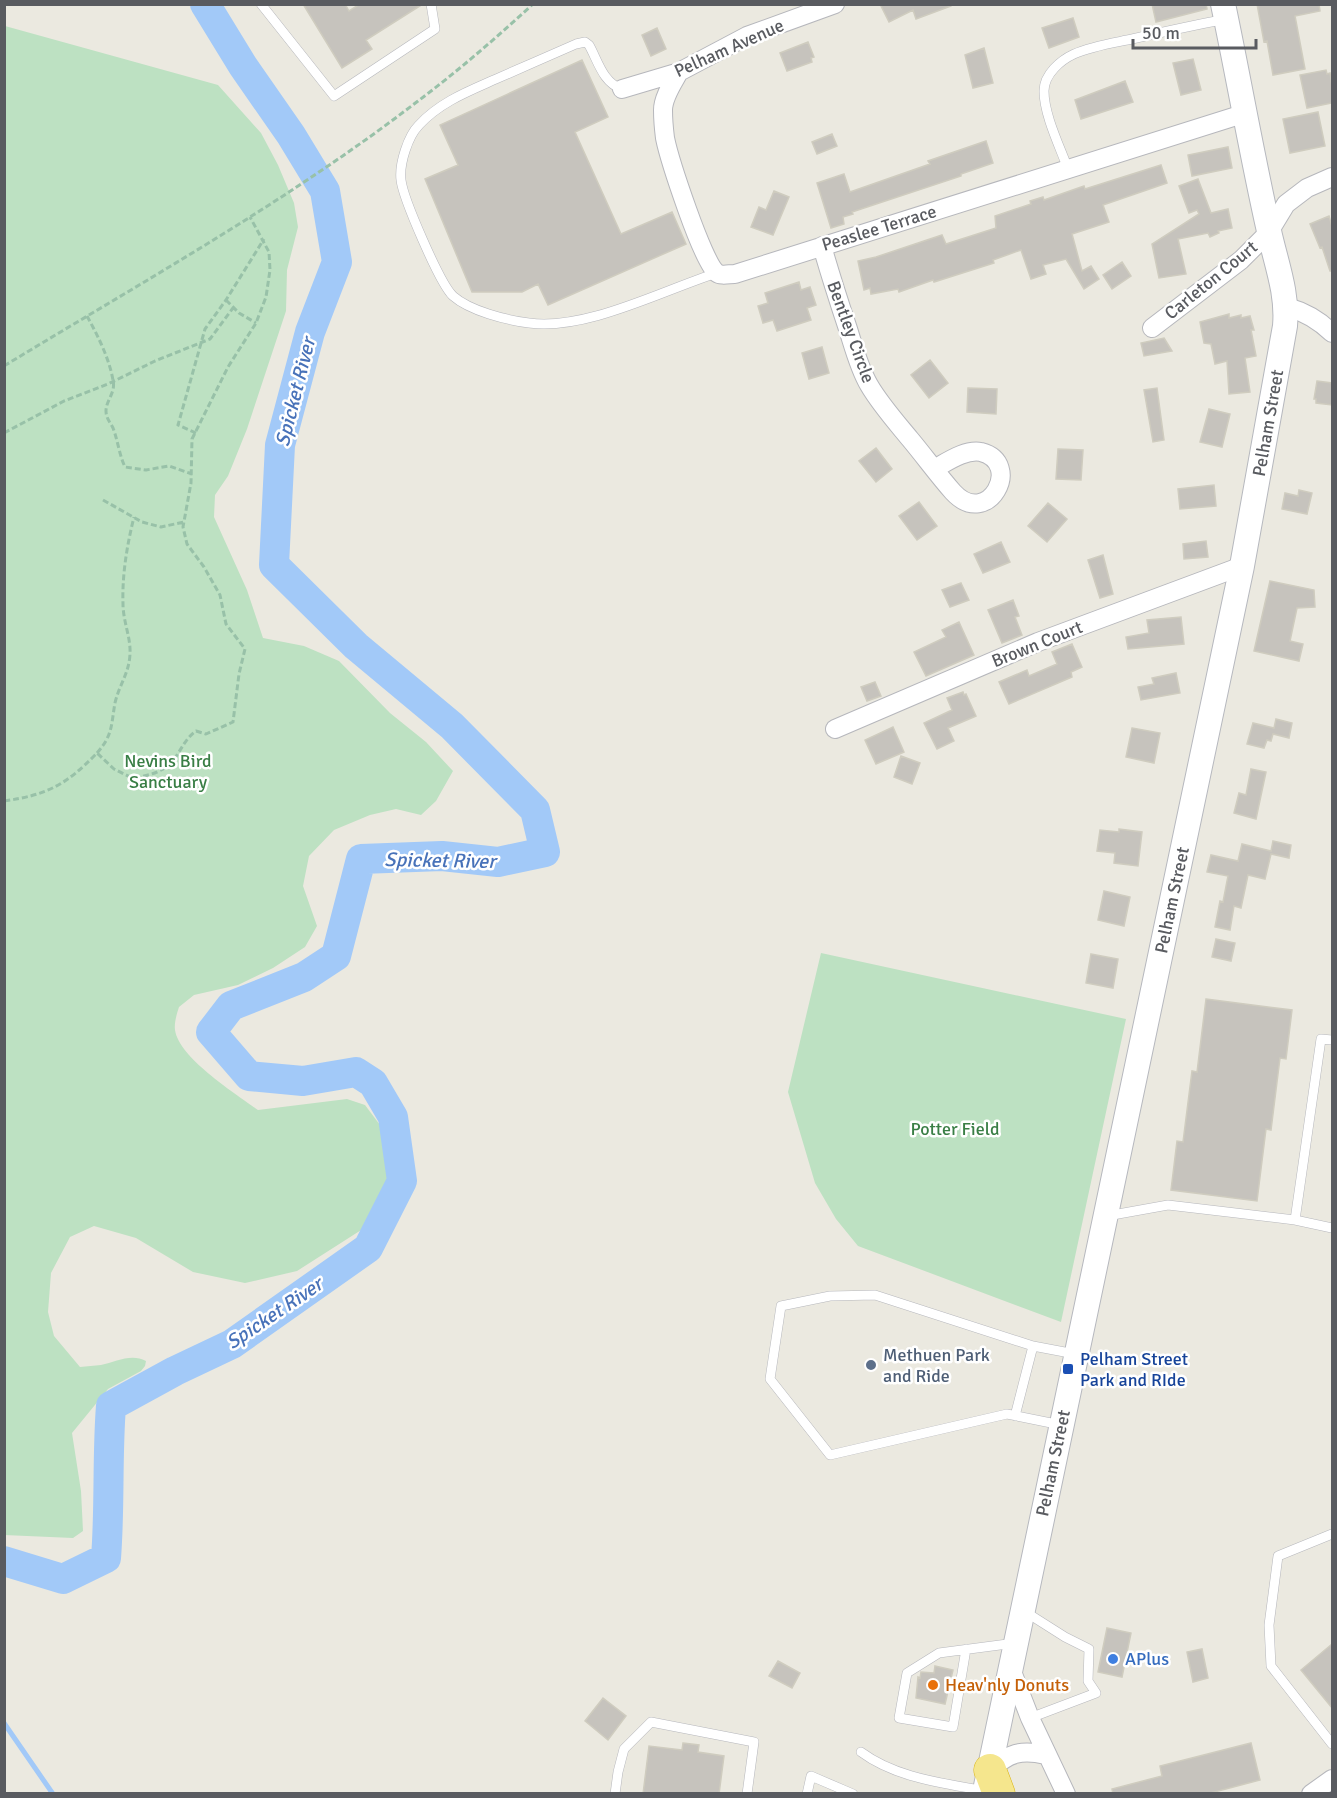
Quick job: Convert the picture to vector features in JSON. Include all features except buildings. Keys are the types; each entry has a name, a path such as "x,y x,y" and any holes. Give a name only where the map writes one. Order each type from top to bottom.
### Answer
{"main road":[{"name":"Pelham Street","path":"989,1787 1061,1425 1242,566 1285,326 1287,307 1269,232 1225,12"}],"street":[{"name":"Pelham Avenue","path":"622,89 679,72 747,36 835,4"},
{"path":"679,72 668,91 663,108 665,138 699,240 717,273"},
{"name":"Peaslee Terrace","path":"717,273 735,274 1246,113"},
{"name":"Carleton Court","path":"1152,328 1241,260 1269,232 1286,204 1307,189 1332,177"},
{"name":"Bentley Circle","path":"822,246 856,355 868,384 934,469"},
{"path":"1287,307 1303,312 1323,323 1332,333"},
{"name":"Brown Court","path":"835,729 1038,642 1242,566"},
{"path":"1011,1669 1046,1755 1066,1794"},
{"path":"989,1787 1006,1758 1031,1751 1046,1755"},
{"path":"1311,1794 1332,1779"}],"lane":[{"path":"261,4 334,96 435,29 430,4"},
{"path":"1068,169 1051,123 1044,90 1045,82 1051,72 1062,61 1076,53 1225,12"},
{"path":"622,89 615,87 606,78 589,45 585,42 449,100 418,126 402,158 401,180 435,270 451,294 462,303 485,312 530,323 563,324 630,305 717,273"},
{"path":"1295,1220 1321,1039 1332,1040"},
{"path":"1105,1217 1168,1205 1295,1220 1332,1228"},
{"path":"1061,1425 1007,1414 830,1455 770,1379 781,1306 830,1296 875,1295 1033,1346 1076,1354"},
{"path":"1015,1416 1033,1346"},
{"path":"1332,1534 1278,1556 1269,1625 1272,1666 1332,1743"},
{"path":"1023,1610 1089,1650 1088,1681 1096,1693 1030,1718"},
{"path":"966,1649 953,1727 899,1718 907,1673 939,1653 966,1649 1016,1643"},
{"path":"615,1794 624,1749 651,1722 754,1742 747,1794"},
{"path":"861,1752 896,1771 989,1787"},
{"path":"807,1794 811,1776 853,1794"}],"path":[{"path":"4,366 291,190 418,102 533,4"},
{"path":"97,753 123,774 132,778 142,777 166,768 189,736 196,731 206,734 233,722 239,674 246,649 226,624 220,596 204,567 187,544 184,522 192,474 192,439 228,367 256,323 266,297 270,270 269,252 264,239 250,217"},
{"path":"196,433 178,425 200,343 205,329 264,239"},
{"path":"226,300 233,308 256,323"},
{"path":"4,433 64,401 114,382 155,361 210,339 233,308"},
{"path":"87,316 108,359 114,382 113,395 106,407 106,416 113,428 125,467 146,470 169,466 192,474"},
{"path":"104,500 142,522 161,527 184,522"},
{"path":"4,801 39,795 55,788 76,775 107,742 113,724 115,702 128,672 130,652 122,606 125,563 134,517"}],"green space":[{"name":"Nevins Bird Sanctuary","path":"5,26 218,85 261,133 294,203 298,227 287,270 286,311 247,429 228,476 215,495 214,517 247,590 263,638 304,646 339,661 390,713 426,742 453,771 436,801 421,815 396,809 370,815 334,830 309,856 303,886 317,926 305,947 273,968 238,985 194,995 179,1007 175,1030 187,1052 223,1085 258,1110 347,1099 365,1105 383,1129 391,1165 385,1197 369,1225 297,1271 245,1283 193,1272 136,1238 94,1226 70,1237 51,1273 48,1312 54,1336 80,1367 101,1365 129,1358 146,1361 141,1371 108,1389 72,1433 81,1491 83,1531 73,1538 4,1535"},
{"name":"Potter Field","path":"821,953 1126,1019 1061,1322 858,1246 836,1219 815,1183 788,1092"}],"waterway":[{"name":"Spicket River","path":"4,1561 63,1579 106,1558 111,1406 175,1371 232,1344 368,1248 402,1181 393,1117 373,1083 356,1072 303,1081 249,1076 211,1032 231,1006 304,977 336,956 361,859 442,856 498,862 545,852 535,810 452,726 356,646 274,565 280,445 310,332 337,262 325,191 205,4"},
{"path":"4,1723 53,1794"}],"place":[{"name":"Methuen Park and Ride","path":"871,1365"},
{"name":"Pelham Street Park and RIde","path":"1068,1369"},
{"name":"APlus","path":"1113,1659"},
{"name":"Heav'nly Donuts","path":"933,1685"}]}
